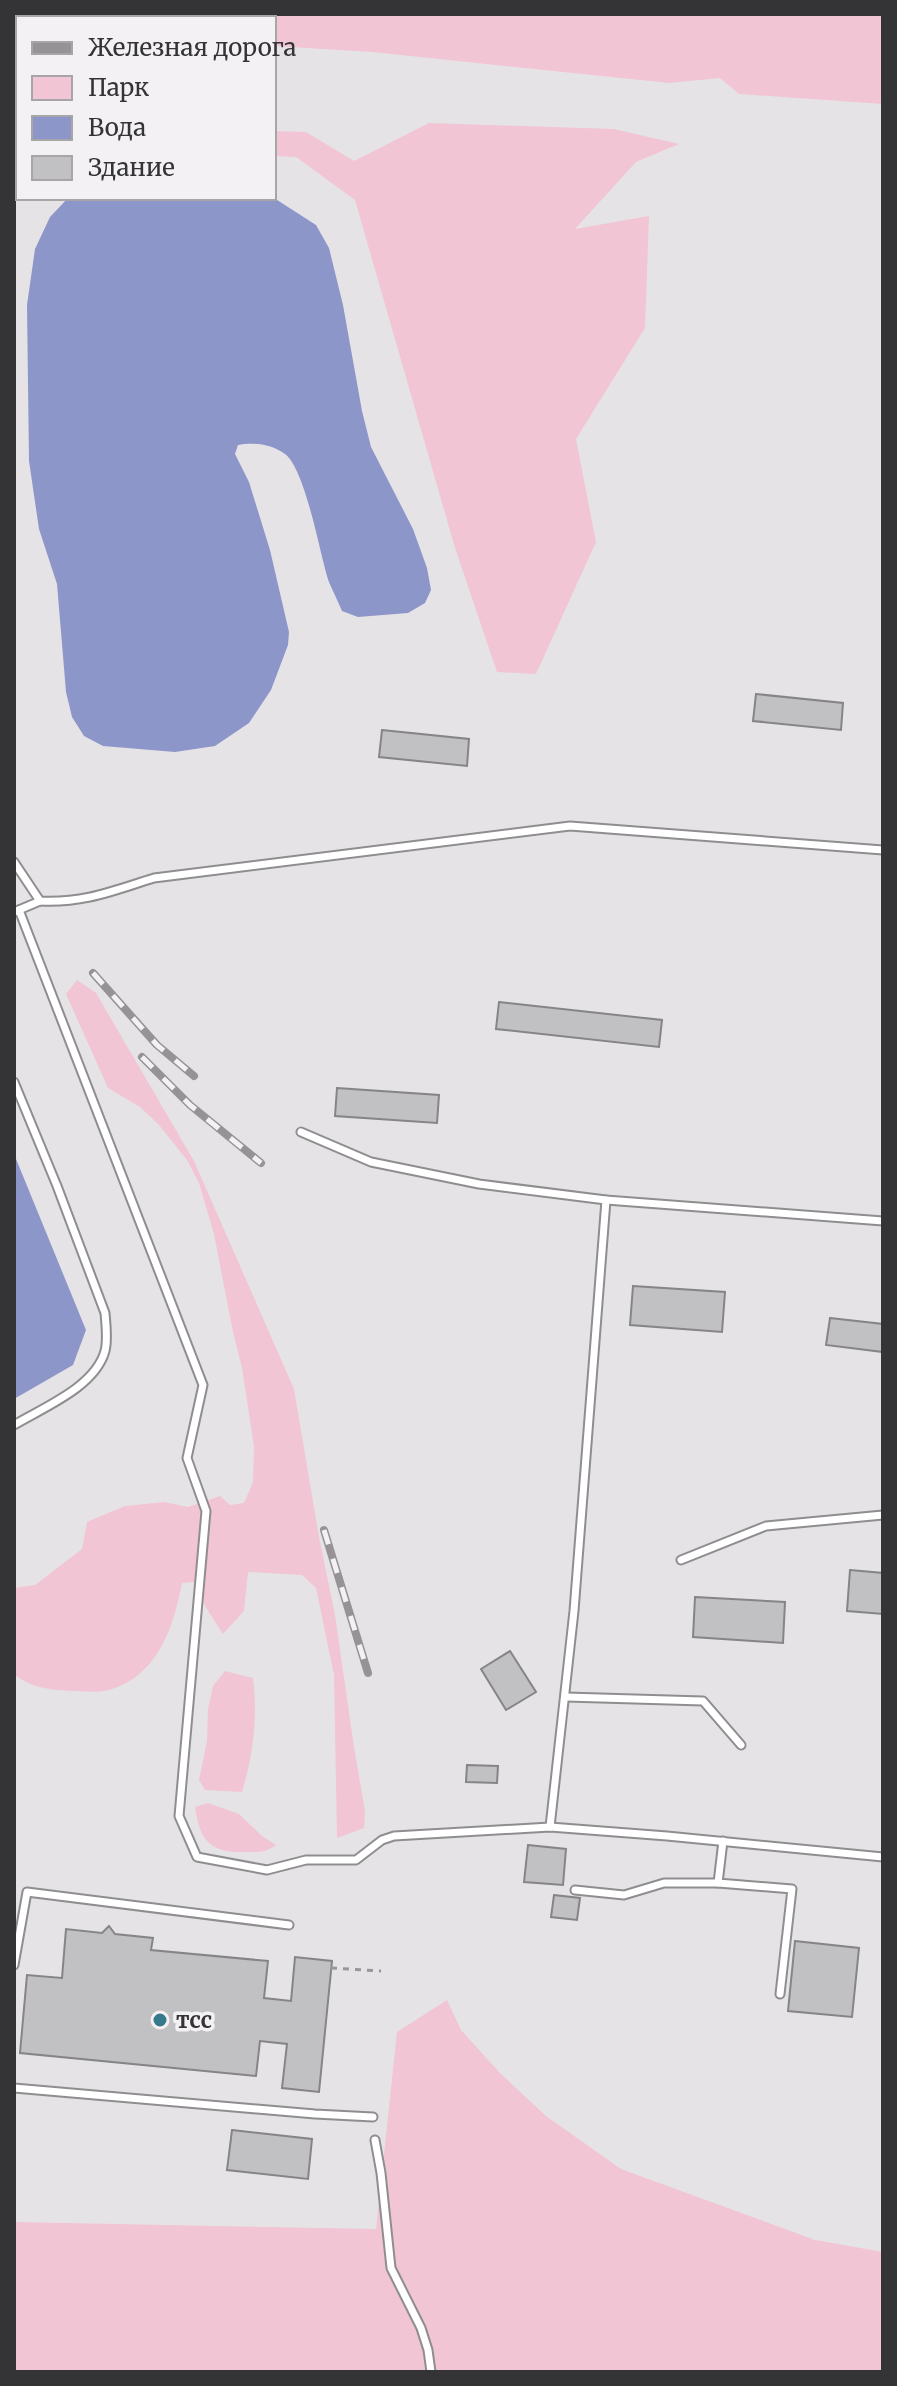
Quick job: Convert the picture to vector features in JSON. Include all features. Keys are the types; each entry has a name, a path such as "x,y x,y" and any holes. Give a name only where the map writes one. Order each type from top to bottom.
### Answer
{"lane":[{"path":"883,850 570,826 154,878 98,897 62,902 40,901 16,911 203,1385 187,1458 206,1511 179,1816 197,1857 267,1870 306,1860 356,1860 382,1840 394,1836 550,1827 883,1857"},
{"path":"14,862 40,901"},
{"path":"14,1082 105,1313 107,1334 105,1352 96,1371 82,1384 14,1425"},
{"path":"301,1132 371,1162 479,1184 606,1200 883,1221"},
{"path":"550,1827 566,1697 606,1200"},
{"path":"681,1560 766,1526 883,1515"},
{"path":"566,1697 703,1701 741,1745"},
{"path":"718,1883 723,1841"},
{"path":"575,1890 624,1895 664,1883 718,1883 792,1889 780,1994"},
{"path":"14,1965 27,1892 289,1925"},
{"path":"14,2088 373,2117"},
{"path":"375,2140 391,2268 421,2328 431,2372"}],"path":[{"path":"331,1968 381,1971"}],"green space":[{"path":"60,14 883,14 883,104 739,94 720,78 669,83 372,52 276,46 276,16"},
{"path":"429,123 614,129 679,144 636,162 575,229 649,216 645,328 576,439 596,542 536,674 497,672 455,548 355,200 296,157 276,156 276,131 306,132 354,161"},
{"path":"77,980 96,993 194,1161 294,1389 335,1615 365,1811 364,1828 337,1838 334,1675 316,1588 302,1575 248,1572 244,1611 223,1634 205,1606 196,1582 182,1583 168,1633 151,1662 140,1674 109,1690 49,1689 14,1674 14,1588 35,1585 82,1549 87,1522 125,1506 164,1502 188,1507 220,1496 230,1505 244,1503 253,1482 254,1447 242,1368 214,1234 199,1183 187,1160 159,1125 140,1107 108,1088 66,994"},
{"path":"225,1671 253,1678 254,1736 242,1792 205,1790 199,1780 213,1686"},
{"path":"208,1803 239,1814 276,1845 258,1852 233,1852 215,1847 200,1829 195,1807"},
{"path":"447,2000 461,2030 500,2073 546,2116 621,2169 815,2240 883,2252 883,2372 14,2372 14,2222 376,2229 397,2032"}],"water":[{"path":"276,199 316,225 329,248 371,447 413,529 431,590 425,603 408,613 358,617 342,611 329,582 306,495 293,463 285,454 268,446 238,445 235,454 249,482 270,550 289,632 288,645 271,690 249,723 215,746 175,752 103,746 84,736 72,717 66,692 57,584 39,529 29,461 27,305 35,249 50,217 66,200"},
{"path":"14,1154 86,1330 73,1365 14,1399"}],"building":[{"path":"756,694 843,703 841,730 753,721"},
{"path":"382,730 469,739 467,766 379,757"},
{"path":"499,1002 662,1020 659,1047 496,1029"},
{"path":"337,1088 439,1095 437,1123 335,1116"},
{"path":"633,1286 725,1292 722,1332 630,1325"},
{"path":"830,1318 883,1324 883,1352 826,1345"},
{"path":"850,1570 883,1573 883,1614 847,1611"},
{"path":"695,1597 785,1602 783,1643 693,1637"},
{"path":"510,1651 536,1692 506,1710 481,1669"},
{"path":"467,1765 498,1766 497,1783 466,1782"},
{"path":"528,1845 566,1849 563,1885 524,1882"},
{"path":"554,1895 580,1898 577,1920 551,1917"},
{"path":"109,1926 115,1934 153,1938 151,1950 268,1961 264,1998 291,2001 295,1957 332,1961 319,2092 282,2088 287,2044 260,2041 256,2076 20,2053 27,1975 62,1978 66,1929 102,1933"},
{"path":"795,1941 859,1948 852,2017 788,2011"},
{"path":"232,2130 312,2139 308,2179 227,2170"}],"railway":[{"path":"93,973 157,1045 194,1076"},
{"path":"142,1057 190,1105 261,1163"},
{"path":"324,1530 368,1673"}],"place":[{"name":"тсс","path":"160,2020"}]}
